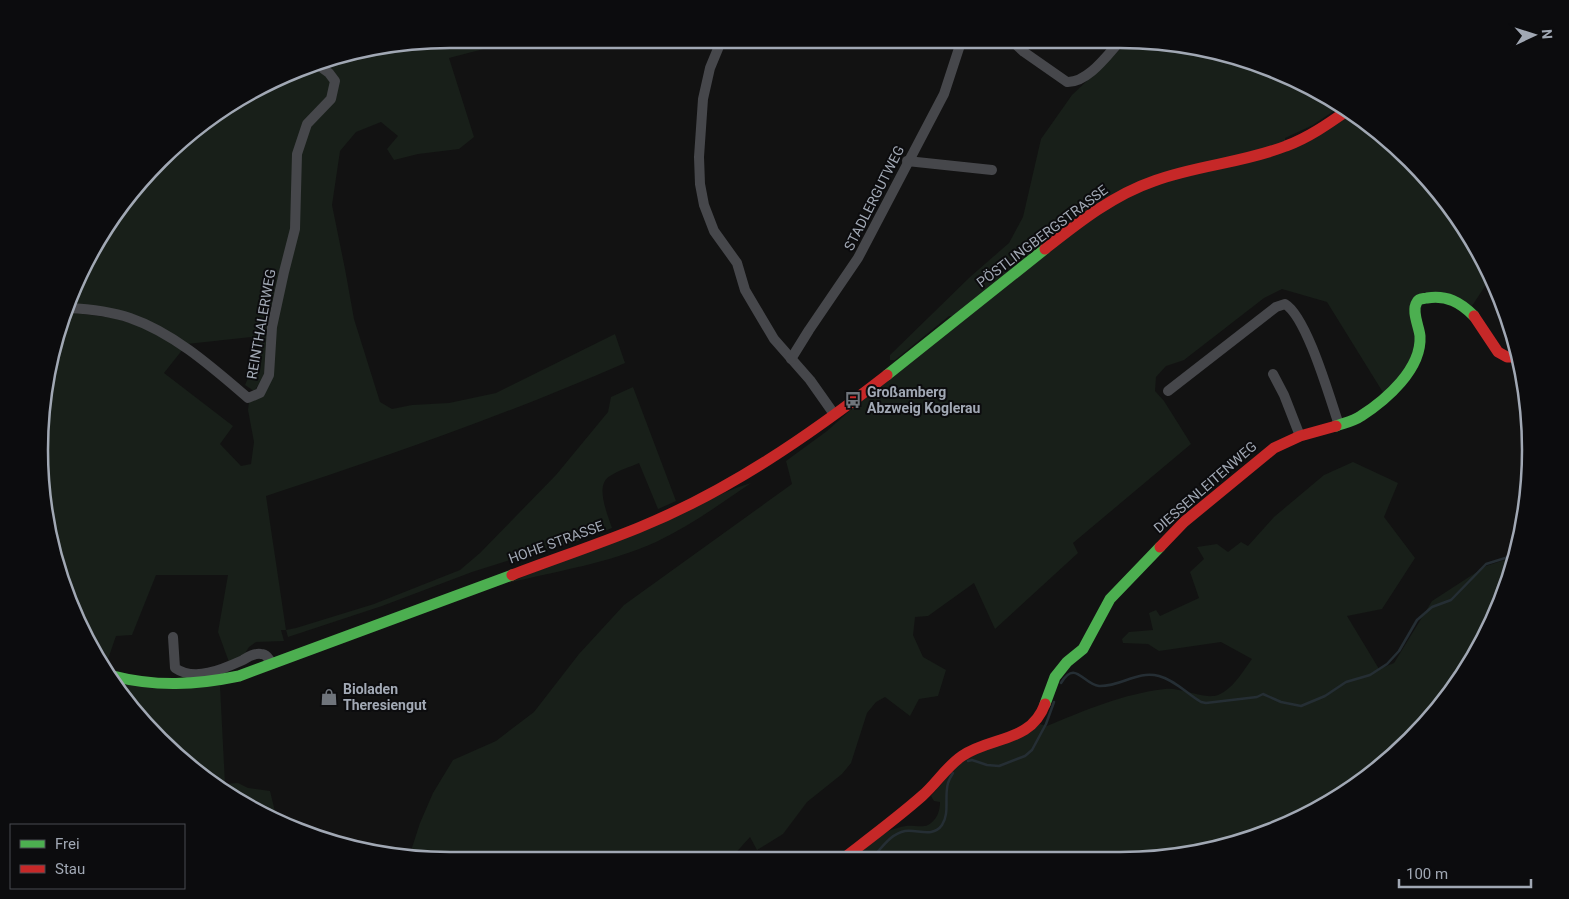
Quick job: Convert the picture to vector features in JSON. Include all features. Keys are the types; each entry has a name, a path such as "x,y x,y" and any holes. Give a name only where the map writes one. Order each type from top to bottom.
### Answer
{"main road":[{"name":"PÖSTLINGBERGSTRASSE","path":"834,414 1080,223 1115,199 1163,177 1255,156 1289,145 1316,132 1342,114"},
{"name":"DIESSENLEITENWEG","path":"852,852 922,796 962,756 976,748 1018,734 1028,728 1042,712 1057,674 1067,662 1083,649 1108,603 1174,531 1265,454 1300,436 1355,419 1388,396 1406,376 1418,350 1420,337 1414,309 1416,303 1423,298 1441,296 1460,304 1472,315 1498,352 1511,357"},
{"name":"HOHE STRASSE","path":"118,677 147,684 184,686 210,683 239,676 272,664 666,516 758,467 794,444 834,414"}],"street":[{"path":"718,48 710,68 703,99 699,157 702,196 707,215 714,232 737,263 748,295 774,339 810,380 834,414"},
{"name":"STADLERGUTWEG","path":"791,359 852,269 907,161 944,94 959,48"},
{"path":"1019,48 1068,82 1074,83 1089,74 1113,48"},
{"name":"REINTHALERWEG","path":"73,309 112,313 146,325 168,336 248,398 260,393 269,375 272,327 295,229 297,154 307,124 331,99 334,88 335,81 322,68"},
{"path":"907,161 992,170"},
{"path":"1168,391 1276,307 1285,304 1294,312 1309,340 1339,425"},
{"path":"1273,374 1284,395 1300,436"},
{"path":"173,637 176,668 181,672 197,674 219,670 253,654 260,653 266,655 272,664"}],"shaded area":[{"path":"423,48 487,48 449,58 474,137 459,149 418,154 394,160 387,149 398,136 381,122 356,132 340,151 332,205 354,319 380,402 392,409 412,405 449,403 496,393 615,334 625,363 537,400 447,434 266,496 286,630 281,630 284,641 256,642 249,647 244,655 229,662 218,632 228,575 156,575 132,635 116,636 107,661 89,627 69,579 55,528 48,476 48,423 51,397 61,345 72,313 114,318 146,328 183,349 164,373 233,426 220,444 241,466 251,464 254,442 248,410 249,402 266,375 254,391 245,385 252,369 251,337 187,344 146,322 74,306 89,272 115,226 147,184 184,147 248,101 296,78 320,69 371,55"},
{"path":"1122,48 1172,51 1224,61 1273,78 1297,89 1335,110 1313,125 1285,138 1286,150 1346,118 1385,147 1422,184 1454,226 1486,285 1470,309 1424,295 1411,361 1384,394 1327,302 1282,289 1264,298 1184,360 1166,366 1156,377 1155,391 1164,401 1191,444 1073,543 1078,553 995,629 974,583 928,616 915,617 913,635 923,657 946,670 938,696 919,699 910,716 885,697 876,702 867,713 851,763 842,774 807,802 783,834 757,850 750,837 736,852 450,852 411,850 433,793 453,760 496,741 534,712 579,654 624,605 792,484 786,461 827,431 955,316 949,316 895,360 890,360 890,355 970,277 1009,243 1023,217 1041,139 1072,95"},
{"path":"633,387 676,501 658,509 639,463 617,472 605,480 603,493 605,508 612,528 570,544 472,572 382,606 288,637 286,630 374,604 460,570 480,553 556,475 608,412 611,397"},
{"path":"1353,462 1398,483 1384,517 1415,558 1382,609 1347,616 1379,669 1394,663 1432,601 1486,566 1506,559 1491,603 1468,651 1422,715 1385,752 1343,784 1297,810 1249,830 1198,844 1146,851 1120,852 856,852 882,834 897,828 926,826 934,821 940,802 934,801 931,796 963,759 1040,724 1047,726 1104,703 1149,691 1171,689 1212,696 1228,689 1252,659 1221,642 1159,651 1148,644 1123,643 1122,639 1129,632 1153,630 1149,613 1156,610 1160,616 1199,598 1190,572 1204,559 1197,547 1217,544 1228,552 1241,542 1248,546 1274,517 1324,475"},
{"path":"751,483 681,529 656,542 602,561 508,583 736,488"},
{"path":"122,682 220,686 225,783 184,752 165,734 147,715"},
{"path":"238,783 248,788 270,791 275,811 226,784"}],"waterway":[{"path":"1061,683 1071,673 1075,673 1099,686 1107,686 1143,675 1151,675 1165,678 1201,702 1257,697 1263,694 1281,702 1301,706 1325,696 1346,682 1370,675 1387,664 1399,651 1417,620 1432,607 1451,600 1486,564 1507,558"},
{"path":"968,761 972,760 987,765 999,766 1025,756 1032,750 1046,724 1054,702"},
{"path":"878,852 895,835 905,831 930,832 942,825 946,815 948,782 953,773"}],"traffic: fast":[{"path":"887,375 1045,249"},
{"path":"1336,426 1355,419 1371,409 1391,392 1409,372 1419,348 1420,336 1415,310 1419,300 1434,297 1447,299 1458,303 1474,316"},
{"path":"1045,704 1055,677 1067,662 1083,649 1110,599 1160,547"},
{"path":"118,677 145,682 176,684 239,676 512,575"}],"traffic: jam":[{"path":"1045,249 1096,210 1139,187 1187,171 1270,152 1310,135 1342,114"},
{"path":"1474,316 1498,352 1511,357"},
{"path":"512,575 638,528 704,497 768,460 828,419 887,375"},
{"path":"1160,547 1184,522 1274,448 1300,436 1336,426"},
{"path":"852,852 922,796 956,760 973,750 1009,737 1030,726 1039,717 1045,704"}],"place":[{"name":"Großamberg Abzweig Koglerau","path":"853,400"},
{"name":"Bioladen Theresiengut","path":"329,697"}]}
